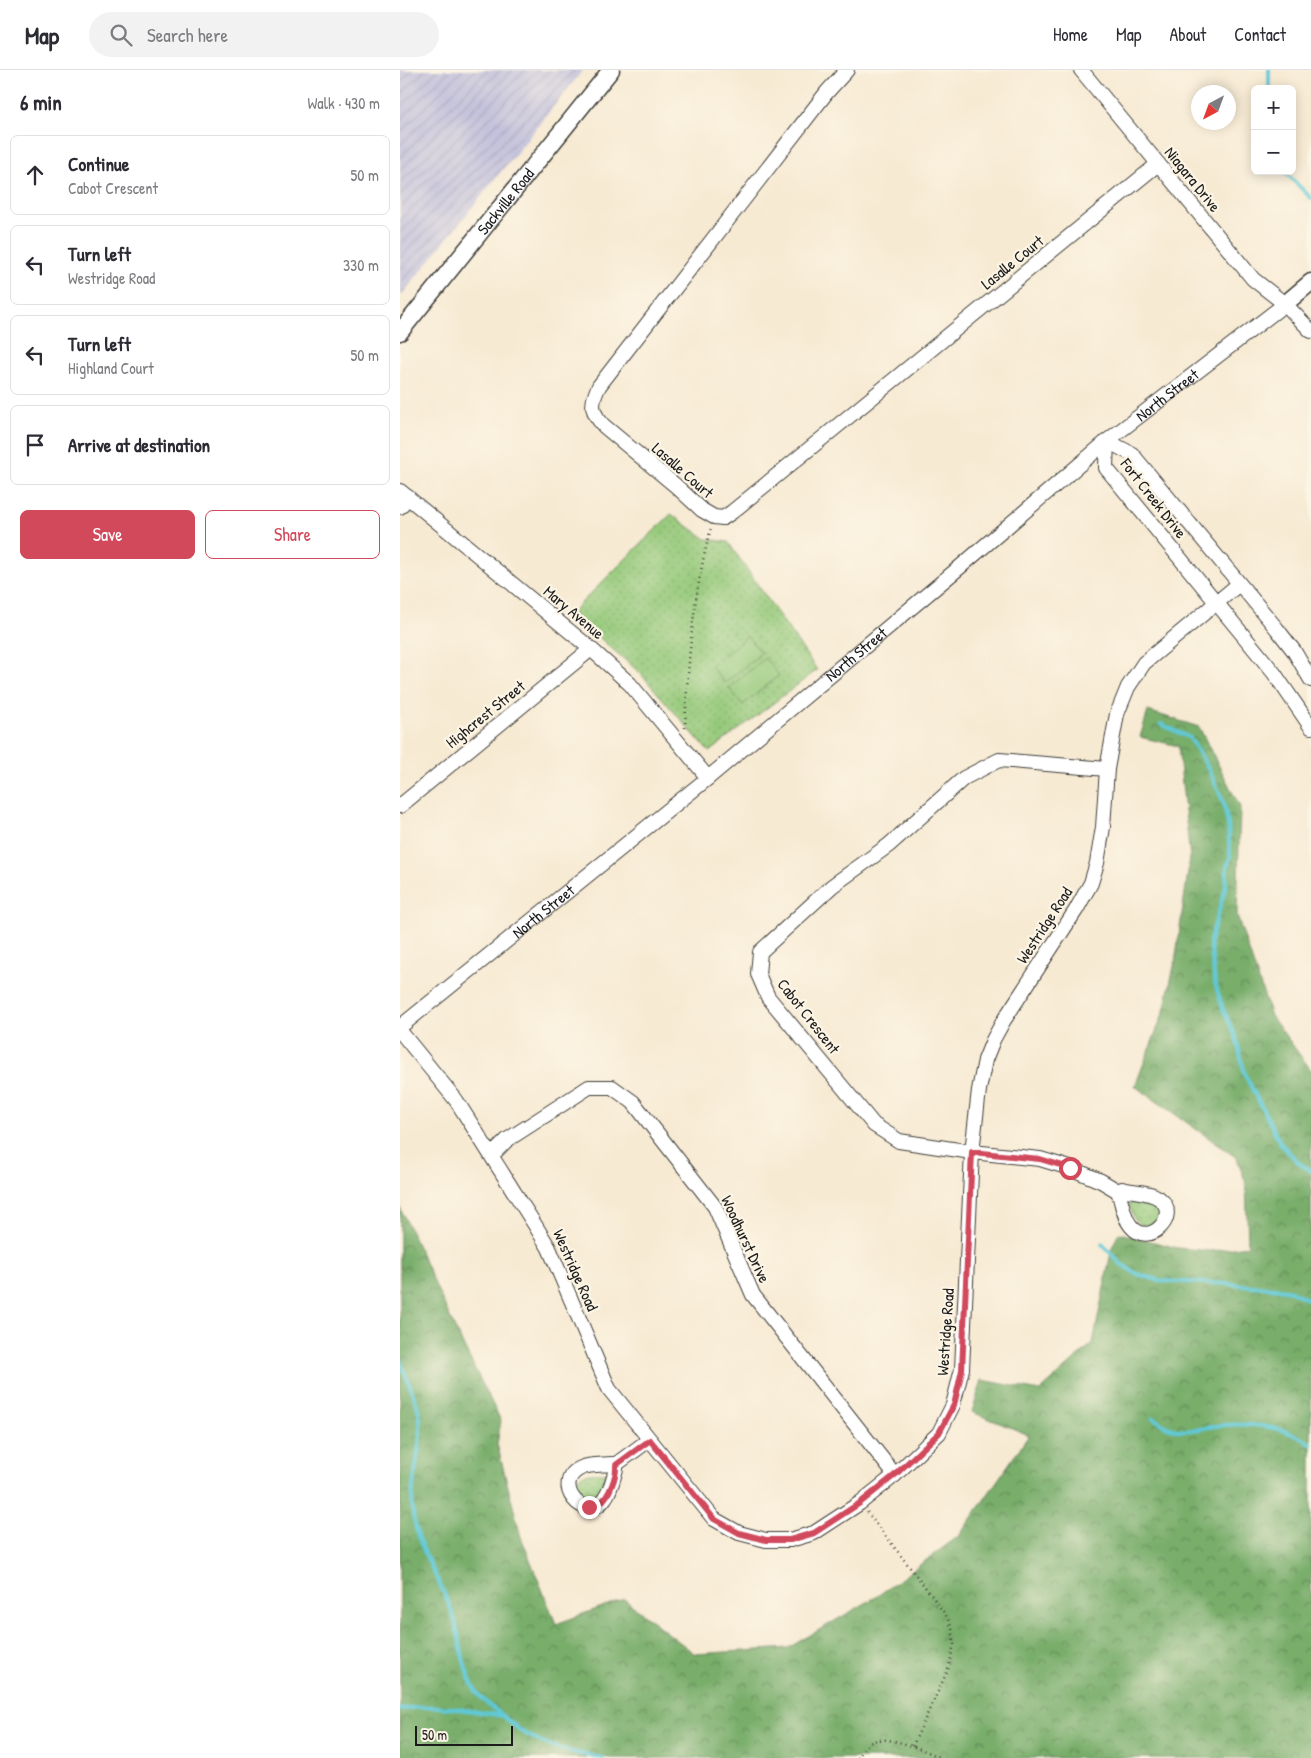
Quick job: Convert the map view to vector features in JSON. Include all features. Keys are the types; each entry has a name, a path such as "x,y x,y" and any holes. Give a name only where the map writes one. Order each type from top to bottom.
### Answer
{"street":[{"name":"Sackville Road","path":"400,332 611,70"},
{"name":"Lasalle Court","path":"847,70 827,92 598,386 594,397 592,407 596,418 702,510 714,517 723,518 732,512 1158,164"},
{"name":"Niagara Drive","path":"1081,70 1253,279 1285,304 1311,331"},
{"name":"North Street","path":"400,1026 708,778 1107,441 1311,282"},
{"name":"Fort Creek Drive","path":"1311,680 1294,651 1132,454 1107,441 1106,468 1274,673 1311,727"},
{"name":"Mary Avenue","path":"403,498 591,649 630,684 708,778"},
{"name":"Westridge Road","path":"400,1031 456,1100 549,1248 609,1389 714,1519 739,1533 766,1540 790,1540 814,1533 860,1503 895,1475 939,1433 954,1405 962,1370 972,1152 979,1090 985,1060 993,1040 1021,993 1076,910 1091,883 1097,863 1103,827 1106,769 1117,714 1128,687 1144,663 1239,584"},
{"name":"Highcrest Street","path":"400,806 591,649"},
{"name":"Cabot Crescent","path":"1106,769 999,760 964,778 888,845 832,886 760,952 758,974 768,997 874,1125 899,1141 972,1152 1040,1159 1101,1180 1118,1191"},
{"name":"Woodhurst Drive","path":"492,1155 507,1140 589,1087 612,1087 634,1102 715,1207 753,1296 895,1475"},
{"path":"616,1465 650,1440"}],"path":[{"path":"684,750 688,660 704,552 714,517"},
{"path":"860,1503 930,1592 952,1628 954,1644 948,1670 912,1747"},
{"path":"858,1758 868,1744 874,1740 886,1740 941,1758"}],"shaded area":[{"path":"400,70 583,70 400,297"}],"green space":[{"path":"671,514 706,539 728,542 817,670 709,752 640,673 571,613"},
{"path":"747,636 761,653 725,683 711,666"},
{"path":"765,658 779,675 743,705 729,688"},
{"path":"1148,711 1199,727 1240,807 1237,916 1271,1016 1311,1070 1311,1758 611,1758 581,1755 587,1758 400,1758 400,1207 458,1335 501,1421 497,1444 521,1537 556,1624 624,1599 695,1654 788,1648 876,1597 959,1536 1029,1435 972,1412 982,1380 1040,1391 1093,1343 1112,1247 1119,1233 1178,1248 1211,1251 1248,1246 1246,1183 1237,1158 1135,1086 1164,1011 1175,962 1190,858 1178,746 1140,737"},
{"path":"1129,1199 1144,1200 1156,1205 1161,1214 1152,1227 1141,1225 1137,1222 1131,1211"},
{"path":"587,1473 606,1473 607,1476 598,1498 588,1502 578,1496 575,1484 579,1477"}],"waterway":[{"path":"1269,70 1269,85"},
{"path":"1288,175 1311,198"},
{"path":"1161,724 1190,738 1208,768 1223,801 1228,824 1230,858 1227,866 1226,886 1210,941 1215,983 1223,1009 1236,1037 1245,1075 1281,1144 1299,1163 1311,1171"},
{"path":"1102,1244 1121,1264 1137,1274 1162,1281 1273,1288 1291,1291 1311,1301"},
{"path":"400,1359 417,1406 420,1420 412,1502 413,1514 424,1552 452,1612 466,1670 474,1688 488,1704 531,1737 561,1749 603,1758"},
{"path":"1154,1418 1171,1429 1180,1430 1224,1425 1269,1427 1301,1438 1311,1444"},
{"path":"400,1710 439,1707 503,1716"}],"route":[{"path":"589,1507 601,1503 605,1498 613,1481 616,1465 650,1440 714,1519 739,1533 766,1540 790,1540 814,1533 860,1503 895,1475 939,1433 954,1405 962,1370 972,1152 1040,1159 1070,1168"}]}
